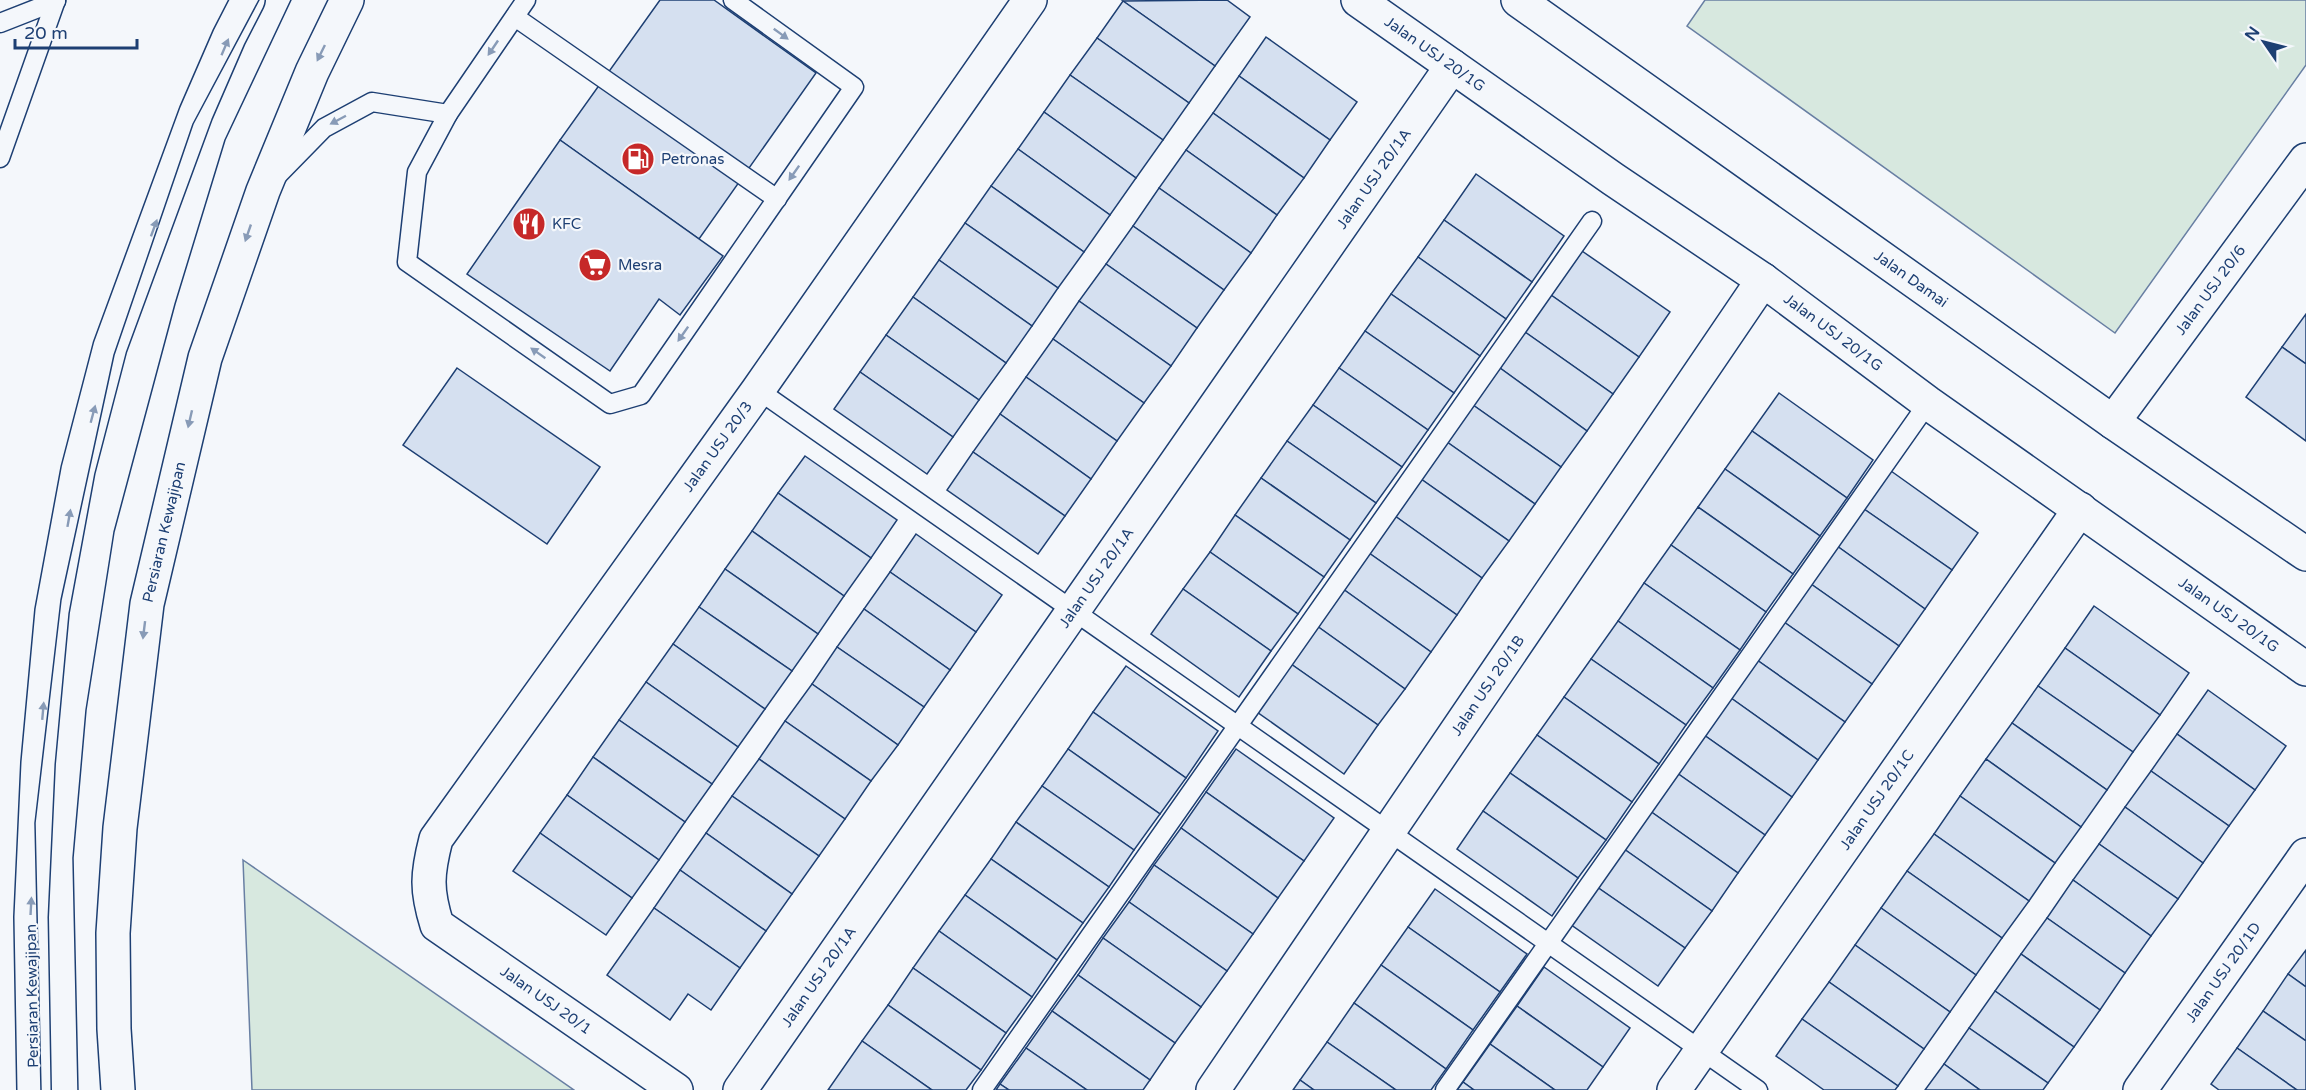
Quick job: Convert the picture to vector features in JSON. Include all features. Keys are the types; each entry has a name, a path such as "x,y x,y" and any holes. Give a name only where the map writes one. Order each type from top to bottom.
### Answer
{"street":[{"name":"Persiaran Kewajipan","path":"34,1090 31,917 38,763 52,611 78,470 110,347 196,113 248,0"},
{"name":"Persiaran Kewajipan","path":"118,1090 114,1029 113,933 120,828 147,604 205,358 263,191 312,72 347,0"},
{"name":"Jalan USJ 20/3","path":"429,901 428,871 435,839 758,390 1030,0"},
{"name":"Jalan USJ 20/1G","path":"1358,0 1613,179 1763,280 1928,403 2306,669"},
{"name":"Jalan Damai","path":"1518,0 2113,423 2306,554"},
{"name":"Jalan USJ 20/1A","path":"740,1090 1452,66"},
{"name":"Jalan USJ 20/6","path":"2113,423 2306,160"},
{"name":"Jalan USJ 20/1B","path":"1213,1090 1763,280"},
{"name":"Jalan USJ 20/1C","path":"1674,1090 2080,509"},
{"name":"Jalan USJ 20/1D","path":"2140,1090 2306,855"},
{"name":"Jalan USJ 20/1","path":"429,901 437,925 676,1090"}],"lane":[{"path":"526,0 448,114 417,172 407,262 610,404 641,395 854,87 734,0"},
{"path":"0,23 56,1"},
{"path":"0,158 56,1"},
{"path":"514,17 777,198"},
{"path":"263,191 324,128 372,102 448,114"},
{"path":"982,1090 1592,221"},
{"path":"758,390 1758,1090"},
{"path":"1445,1090 1928,403"}],"shaded area":[{"path":"1705,0 2306,0 2306,65 2115,333 1687,26"},
{"path":"243,860 574,1090 252,1090"}],"building":[{"path":"660,0 714,0 816,73 699,239 560,140"},
{"path":"1227,0 1250,17 1215,66 1123,1"},
{"path":"1123,1 1215,66 1189,103 1097,38"},
{"path":"1266,37 1357,102 1330,140 1239,76"},
{"path":"1097,38 1189,103 1163,140 1070,75"},
{"path":"1070,75 1163,140 1136,178 1044,112"},
{"path":"1239,76 1330,140 1304,178 1213,113"},
{"path":"1044,112 1136,178 1110,215 1018,149"},
{"path":"1213,113 1304,178 1277,215 1186,150"},
{"name":"Mesra","path":"560,140 723,256 680,315 659,299 610,371 467,274"},
{"path":"1018,149 1110,215 1084,252 991,186"},
{"path":"1186,150 1277,215 1251,253 1159,188"},
{"path":"1476,174 1564,236 1532,282 1444,220"},
{"path":"991,186 1084,252 1058,288 965,223"},
{"path":"1159,188 1251,253 1224,290 1133,226"},
{"path":"1444,220 1532,282 1506,319 1418,257"},
{"path":"965,223 1058,288 1032,326 939,260"},
{"path":"1133,226 1224,290 1197,328 1106,264"},
{"path":"1582,251 1670,312 1639,357 1551,295"},
{"path":"1418,257 1506,319 1480,356 1391,294"},
{"path":"939,260 1032,326 1006,363 913,297"},
{"path":"1106,264 1197,328 1171,366 1079,301"},
{"path":"1391,294 1480,356 1454,393 1365,331"},
{"path":"1551,295 1639,357 1613,394 1525,332"},
{"path":"913,297 1006,363 979,400 886,335"},
{"path":"1079,301 1171,366 1144,403 1053,339"},
{"path":"2306,314 2306,364 2282,347"},
{"path":"1365,331 1454,393 1428,430 1339,368"},
{"path":"1525,332 1613,394 1587,431 1500,368"},
{"path":"886,335 979,400 953,437 860,372"},
{"path":"1053,339 1144,403 1117,441 1026,377"},
{"path":"2282,347 2306,364 2306,441 2246,397"},
{"path":"457,368 600,467 547,544 403,445"},
{"path":"1339,368 1428,430 1402,467 1313,405"},
{"path":"1500,368 1587,431 1561,467 1473,405"},
{"path":"860,372 953,437 927,474 834,409"},
{"path":"1026,377 1117,441 1091,479 1000,414"},
{"path":"1779,393 1873,460 1847,498 1752,431"},
{"path":"1313,405 1402,467 1376,503 1287,441"},
{"path":"1473,405 1561,467 1535,504 1447,442"},
{"path":"1000,414 1091,479 1065,516 973,452"},
{"path":"1752,431 1847,498 1820,536 1725,469"},
{"path":"1287,441 1376,503 1350,540 1261,478"},
{"path":"1447,442 1535,504 1509,541 1421,479"},
{"path":"973,452 1065,516 1038,554 947,490"},
{"path":"805,456 897,520 871,558 778,493"},
{"path":"1725,469 1820,536 1793,574 1698,507"},
{"path":"1891,471 1978,533 1952,570 1864,509"},
{"path":"1261,478 1350,540 1324,577 1235,515"},
{"path":"1421,479 1509,541 1482,578 1395,516"},
{"path":"778,493 871,558 844,596 752,531"},
{"path":"1698,507 1793,574 1766,612 1671,545"},
{"path":"1864,509 1952,570 1925,609 1837,546"},
{"path":"1235,515 1324,577 1298,614 1210,552"},
{"path":"1395,516 1482,578 1457,615 1369,553"},
{"path":"752,531 844,596 818,634 725,569"},
{"path":"916,534 1002,595 976,632 890,572"},
{"path":"1671,545 1766,612 1740,650 1644,583"},
{"path":"1837,546 1925,609 1899,646 1811,584"},
{"path":"1210,552 1298,614 1271,651 1183,589"},
{"path":"1369,553 1457,615 1431,652 1343,589"},
{"path":"725,569 818,634 792,671 699,607"},
{"path":"890,572 976,632 950,670 864,609"},
{"path":"1644,583 1740,650 1713,688 1618,621"},
{"path":"1811,584 1899,646 1872,684 1784,622"},
{"path":"1183,589 1271,651 1239,697 1151,634"},
{"path":"1343,589 1431,652 1405,689 1317,626"},
{"path":"2094,606 2189,673 2160,715 2065,648"},
{"path":"699,607 792,671 765,709 673,644"},
{"path":"864,609 950,670 924,707 837,647"},
{"path":"1618,621 1713,688 1686,725 1591,659"},
{"path":"1784,622 1872,684 1845,722 1757,660"},
{"path":"1317,626 1405,689 1378,725 1291,664"},
{"path":"673,644 765,709 738,747 646,682"},
{"path":"837,647 924,707 898,745 812,684"},
{"path":"2065,648 2160,715 2133,752 2038,686"},
{"path":"1591,659 1686,725 1659,764 1564,697"},
{"path":"1757,660 1845,722 1818,760 1731,698"},
{"path":"1291,664 1378,725 1344,774 1257,712"},
{"path":"1126,666 1218,731 1186,778 1093,712"},
{"path":"646,682 738,747 712,784 619,720"},
{"path":"812,684 898,745 871,781 785,721"},
{"path":"2038,686 2133,752 2107,790 2012,723"},
{"path":"2208,690 2286,746 2255,790 2177,734"},
{"path":"1564,697 1659,764 1632,802 1537,735"},
{"path":"1731,698 1818,760 1792,797 1704,735"},
{"path":"1093,712 1186,778 1160,814 1068,749"},
{"path":"619,720 712,784 685,822 593,757"},
{"path":"785,721 871,781 845,819 759,759"},
{"path":"2012,723 2107,790 2081,827 1986,759"},
{"path":"2177,734 2255,790 2229,826 2151,771"},
{"path":"1537,735 1632,802 1606,840 1510,773"},
{"path":"1704,735 1792,797 1765,835 1677,773"},
{"path":"1068,749 1160,814 1134,850 1042,786"},
{"path":"1236,749 1334,818 1304,861 1206,792"},
{"path":"593,757 685,822 659,860 567,795"},
{"path":"759,759 845,819 819,856 732,796"},
{"path":"1986,759 2081,827 2055,863 1960,796"},
{"path":"2151,771 2229,826 2203,863 2125,807"},
{"path":"1510,773 1606,840 1578,878 1483,811"},
{"path":"1677,773 1765,835 1738,873 1650,811"},
{"path":"1042,786 1134,850 1109,887 1016,822"},
{"path":"1206,792 1304,861 1278,898 1181,828"},
{"path":"567,795 659,860 632,898 540,833"},
{"path":"732,796 819,856 792,894 706,833"},
{"path":"1960,796 2055,863 2029,901 1934,834"},
{"path":"2125,807 2203,863 2178,899 2099,844"},
{"path":"1483,811 1578,878 1552,916 1457,849"},
{"path":"1650,811 1738,873 1712,911 1624,849"},
{"path":"1016,822 1109,887 1083,923 991,859"},
{"path":"1181,828 1278,898 1253,934 1154,865"},
{"path":"540,833 632,898 606,935 513,871"},
{"path":"706,833 792,894 766,931 680,870"},
{"path":"1934,834 2029,901 2002,938 1907,871"},
{"path":"2099,844 2178,899 2151,936 2073,880"},
{"path":"1624,849 1712,911 1685,948 1597,887"},
{"path":"991,859 1083,923 1057,960 965,895"},
{"path":"1154,865 1253,934 1227,971 1129,902"},
{"path":"680,870 766,931 740,968 654,908"},
{"path":"1907,871 2002,938 1976,975 1881,908"},
{"path":"2073,880 2151,936 2125,973 2047,918"},
{"path":"1597,887 1685,948 1658,986 1570,924"},
{"path":"1435,889 1527,954 1500,992 1408,927"},
{"path":"965,895 1057,960 1032,997 939,931"},
{"path":"1129,902 1227,971 1201,1007 1103,938"},
{"path":"654,908 740,968 711,1010 688,994 670,1020 607,975"},
{"path":"1881,908 1976,975 1950,1012 1855,945"},
{"path":"2047,918 2125,973 2100,1010 2021,954"},
{"path":"1408,927 1500,992 1473,1030 1381,965"},
{"path":"939,931 1032,997 1006,1033 913,968"},
{"path":"1103,938 1201,1007 1175,1043 1078,975"},
{"path":"1855,945 1950,1012 1924,1049 1829,982"},
{"path":"2306,950 2306,987 2288,974"},
{"path":"2021,954 2100,1010 2074,1047 1995,991"},
{"path":"1381,965 1473,1030 1446,1069 1354,1003"},
{"path":"1544,967 1630,1028 1603,1067 1517,1006"},
{"path":"913,968 1006,1033 981,1070 888,1005"},
{"path":"2288,974 2306,987 2306,1041 2263,1011"},
{"path":"1078,975 1175,1043 1150,1080 1052,1011"},
{"path":"1829,982 1924,1049 1898,1086 1802,1019"},
{"path":"1995,991 2074,1047 2048,1083 1969,1028"},
{"path":"1354,1003 1446,1069 1431,1090 1396,1090 1327,1042"},
{"path":"888,1005 981,1070 966,1090 932,1090 862,1041"},
{"path":"1517,1006 1603,1067 1587,1090 1555,1090 1490,1044"},
{"path":"1052,1011 1150,1080 1143,1090 1087,1090 1026,1048"},
{"path":"2263,1011 2306,1041 2306,1090 2297,1090 2237,1048"},
{"path":"1802,1019 1898,1086 1895,1090 1824,1090 1776,1056"},
{"path":"1969,1028 2048,1083 2043,1090 1980,1090 1944,1064"},
{"path":"862,1041 932,1090 828,1090"},
{"path":"1327,1042 1396,1090 1314,1090 1300,1080"},
{"path":"1490,1044 1555,1090 1474,1090 1463,1082"},
{"path":"1026,1048 1087,1090 1009,1090 1000,1084"},
{"path":"2237,1048 2297,1090 2219,1090 2211,1084"},
{"path":"1944,1064 1980,1090 1925,1090"},
{"path":"1300,1080 1314,1090 1293,1090"},
{"path":"1463,1082 1474,1090 1457,1090"},
{"path":"1000,1084 1009,1090 996,1090"}],"tram line":[{"path":"41,1090 35,823 61,600 114,355 193,124 259,0"},
{"path":"78,1090 73,858 86,710 114,532 175,304 225,140 291,0"}],"place":[{"name":"Petronas","path":"638,159"},
{"name":"KFC","path":"529,224"},
{"name":"Mesra","path":"595,265"}]}
